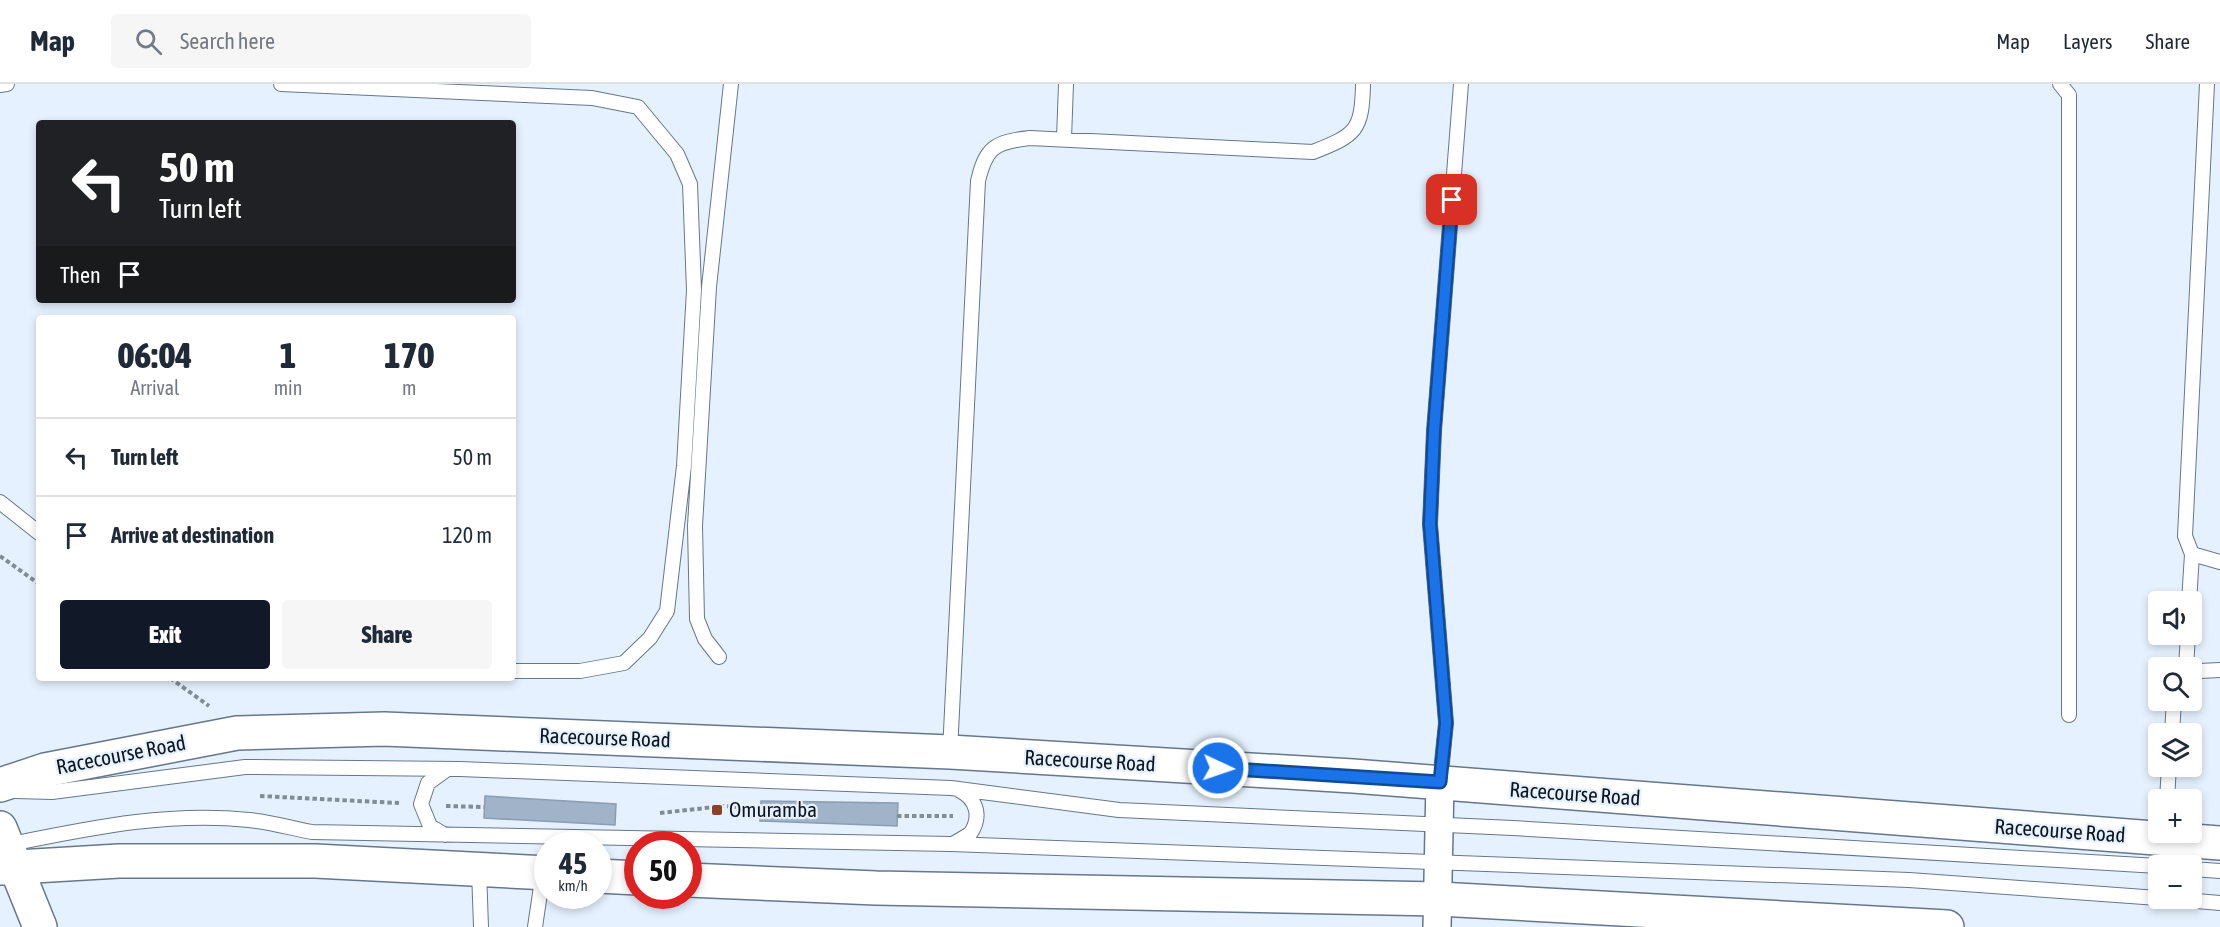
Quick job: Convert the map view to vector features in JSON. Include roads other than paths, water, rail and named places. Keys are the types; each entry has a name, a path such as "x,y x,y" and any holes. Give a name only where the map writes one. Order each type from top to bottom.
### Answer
{"main road":[{"name":"Racecourse Road","path":"0,785 45,770 237,733 384,729 950,752 1440,782 2162,846 2220,843"},
{"path":"40,927 5,852 161,860 315,861 534,872"},
{"path":"702,881 1438,913 1947,927"}],"street":[{"path":"1438,913 1440,782"}],"lane":[{"path":"0,85 7,84"},
{"path":"281,84 592,98 638,107 677,154 690,184 694,290 689,384 684,466 667,611 650,638 624,663 580,671 516,671"},
{"path":"719,657 705,639 697,619 695,526 708,287 731,84"},
{"path":"1064,140 1066,84"},
{"path":"950,752 978,181 984,158 995,147 1012,140 1064,140 1313,152 1337,142 1355,129 1362,115 1363,84"},
{"path":"1440,782 1446,723 1430,524 1434,431 1461,84"},
{"path":"2060,84 2069,95 2069,715"},
{"path":"2190,591 2192,554 2184,536 2207,84"},
{"path":"0,502 36,531"},
{"path":"2192,554 2220,562"},
{"path":"2202,671 2220,670"},
{"path":"0,790 52,792 245,767 460,769 951,788 1119,810 1440,824 2162,846"},
{"path":"458,836 447,836 430,826 421,804 424,791 435,776 446,770 460,769"},
{"path":"951,788 962,792 972,800 977,816 970,834 963,841 951,844"},
{"path":"5,852 96,827 186,818 249,820 312,832 951,844 1909,880 2148,897"},
{"path":"479,870 481,927"},
{"path":"2202,870 2220,871"},
{"path":"2202,902 2220,903"},
{"path":"535,927 538,909"}],"place":[{"name":"Omuramba","path":"717,810"}]}
